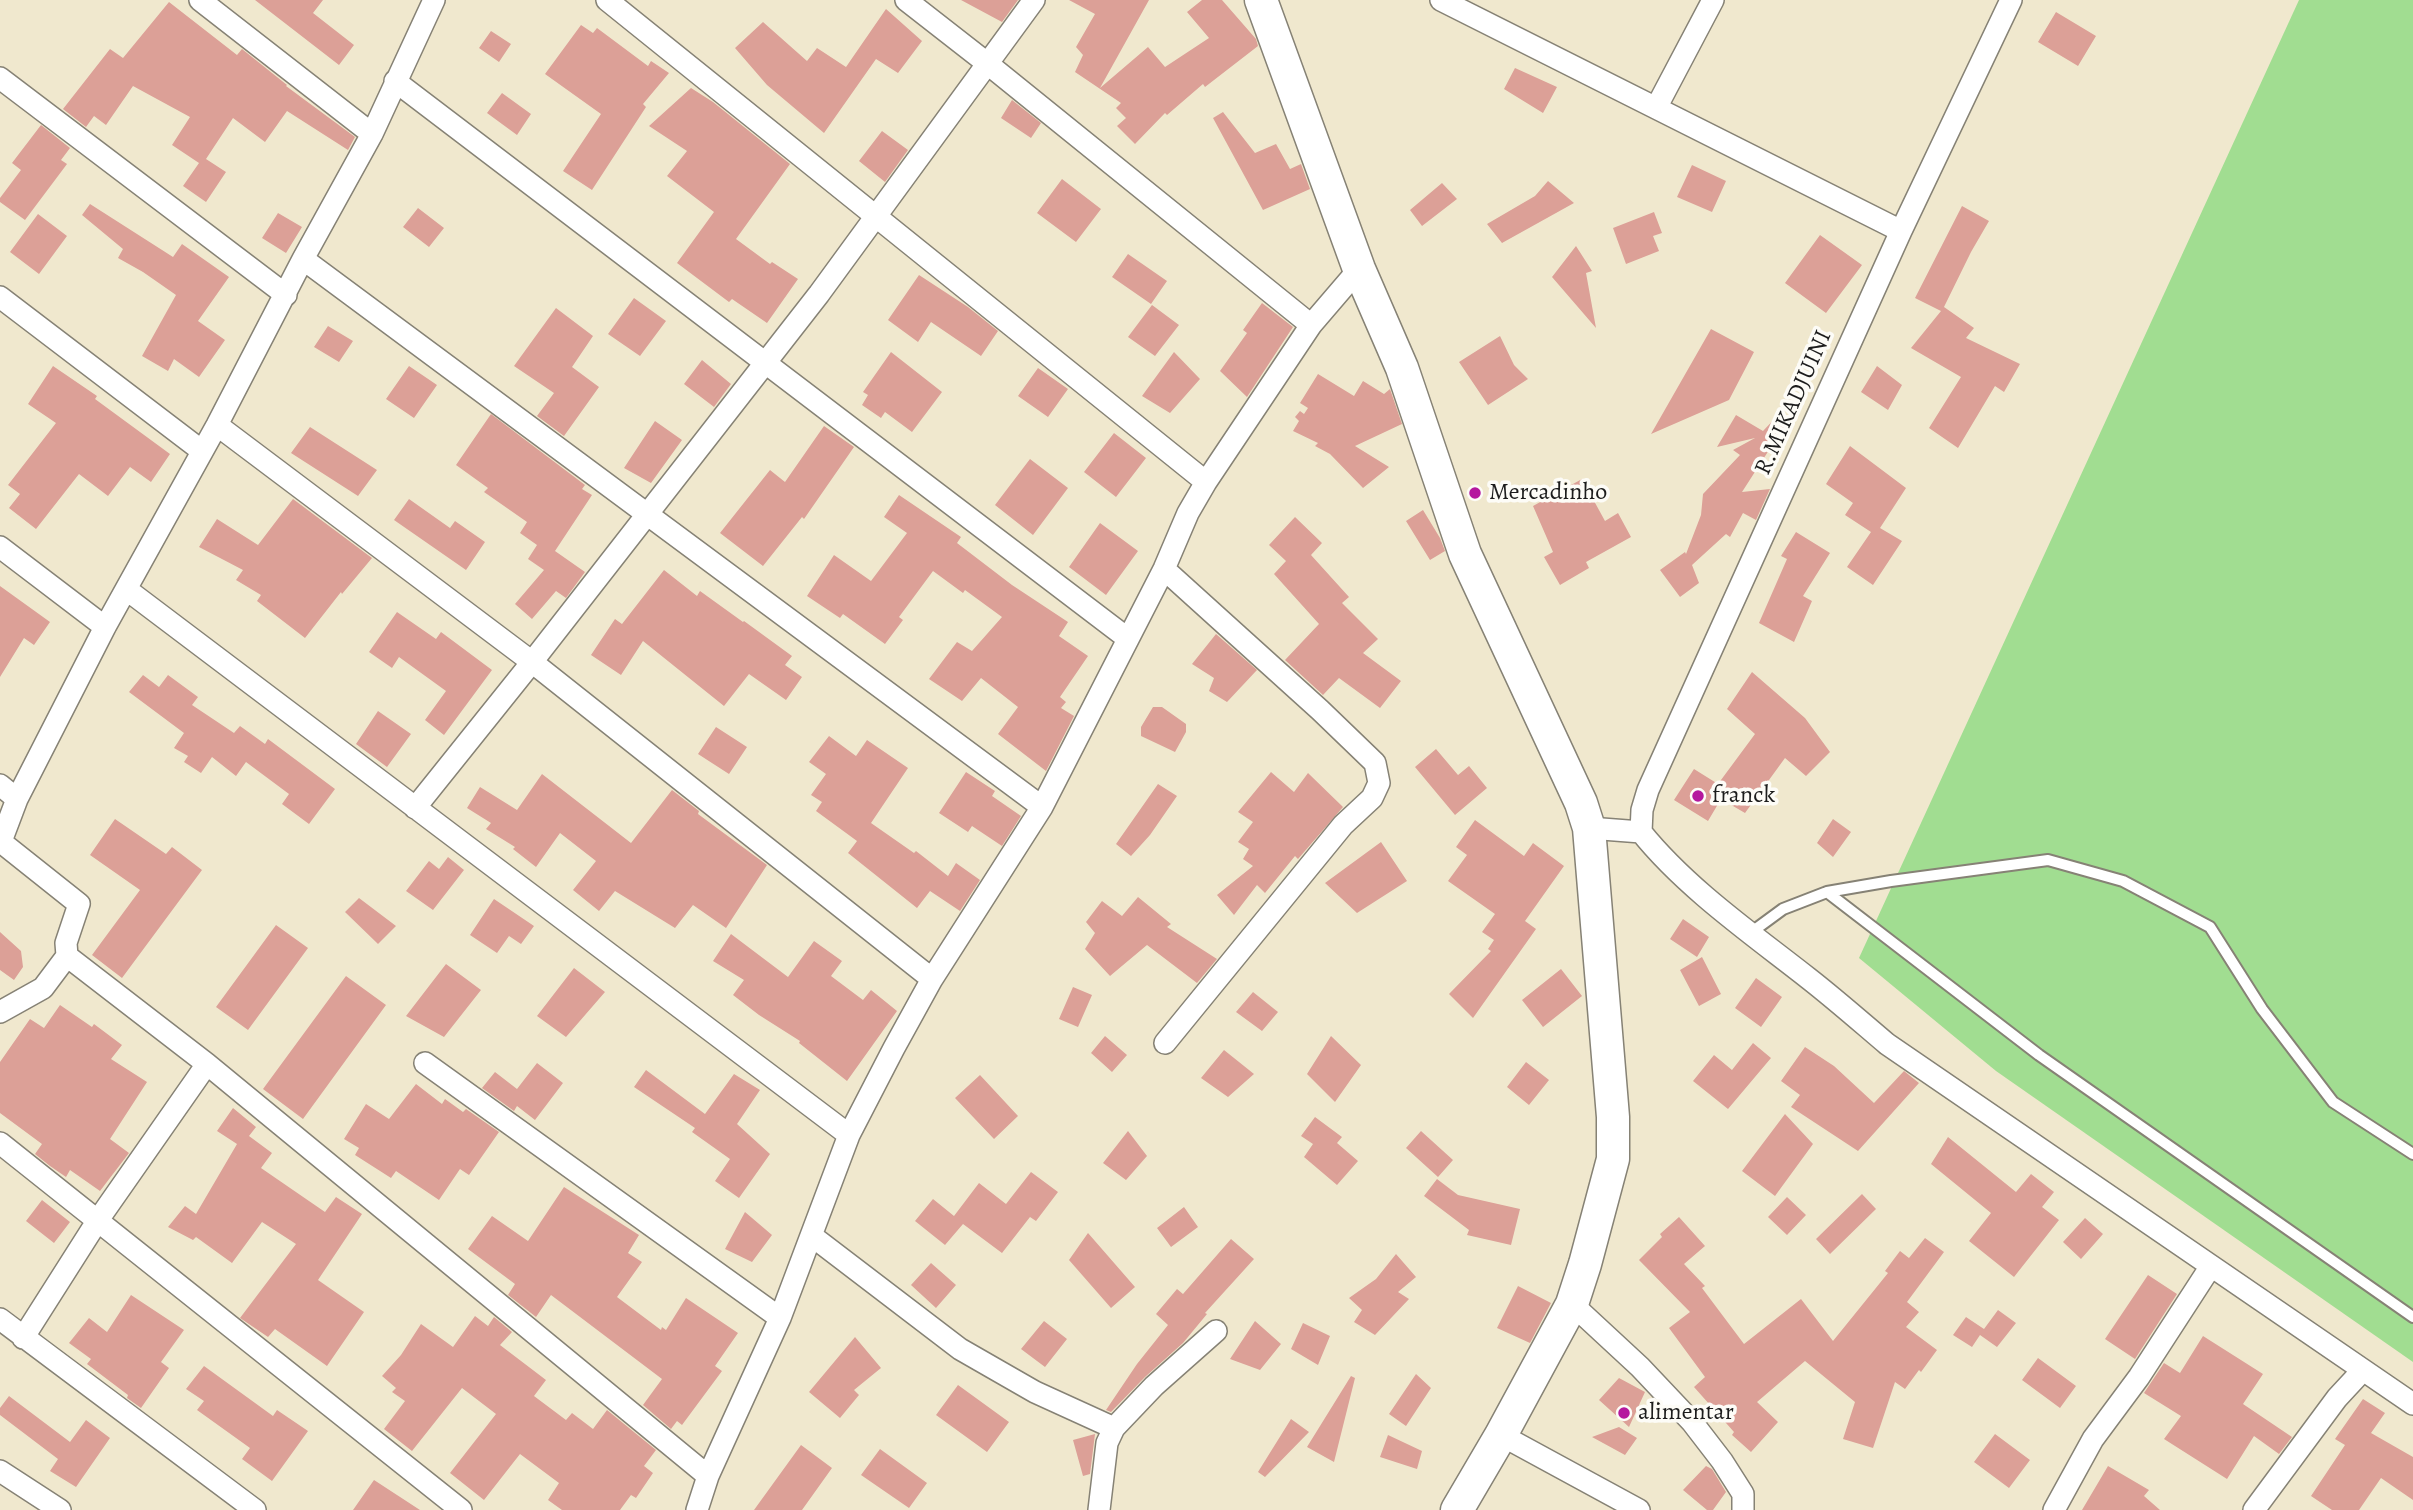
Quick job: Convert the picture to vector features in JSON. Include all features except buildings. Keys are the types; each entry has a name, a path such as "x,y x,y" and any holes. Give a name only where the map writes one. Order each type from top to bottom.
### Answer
{"street":[{"path":"200,0 372,134"},
{"path":"0,1012 43,988 67,956 66,943 79,904 1,843 17,799 105,627 217,425 303,258 372,134 434,0"},
{"path":"607,0 1206,482"},
{"path":"906,0 1311,325"},
{"path":"415,808 532,662 878,216 1034,0"},
{"path":"1261,0 1359,270 1402,368 1465,554 1581,803 1589,828 1613,1118 1613,1159 1572,1304 1457,1510"},
{"path":"1441,0 1901,231"},
{"path":"1657,108 1713,0"},
{"name":"R.MIKADJUINI","path":"1641,832 1642,810 1648,790 1901,231 2011,0"},
{"path":"0,78 286,295"},
{"path":"395,81 1127,638"},
{"path":"303,258 1042,807"},
{"path":"697,1510 708,1476 780,1318 849,1135 932,979 1042,807 1164,569 1188,513 1206,482 1311,325 1359,270"},
{"path":"0,297 202,452"},
{"path":"217,425 532,662 932,979"},
{"path":"0,547 105,627"},
{"path":"1164,569 1376,763 1379,783 1371,798 1343,825 1165,1043"},
{"path":"126,589 849,1135"},
{"path":"0,785 17,799"},
{"path":"1589,828 1641,832 1656,851 1749,934 1809,978 1887,1044 2413,1404"},
{"path":"67,956 207,1065 708,1476"},
{"path":"425,1063 780,1318"},
{"path":"23,1338 98,1220 207,1065"},
{"path":"0,1143 461,1510"},
{"path":"812,1236 960,1349 1035,1392 1114,1428"},
{"path":"2054,1510 2092,1439 2139,1377 2211,1266"},
{"path":"1572,1304 1640,1367 1692,1422 1743,1494 1743,1510"},
{"path":"0,1319 255,1510"},
{"path":"1099,1510 1107,1443 1114,1428 1154,1385 1216,1331"},
{"path":"2254,1510 2337,1398 2363,1370"},
{"path":"1501,1435 1639,1510"},
{"path":"0,1471 60,1510"}],"lane":[{"path":"1749,934 1783,909 1826,892 1891,881 2048,860 2123,881 2210,927 2262,1009 2333,1102 2413,1154"},
{"path":"1826,892 2039,1055 2413,1317"}],"green space":[{"path":"2299,0 2413,0 2413,1362 1996,1071 1859,958"}],"place":[{"name":"Mercadinho","path":"1475,493"},
{"name":"franck","path":"1698,796"},
{"name":"alimentar","path":"1624,1413"}]}
